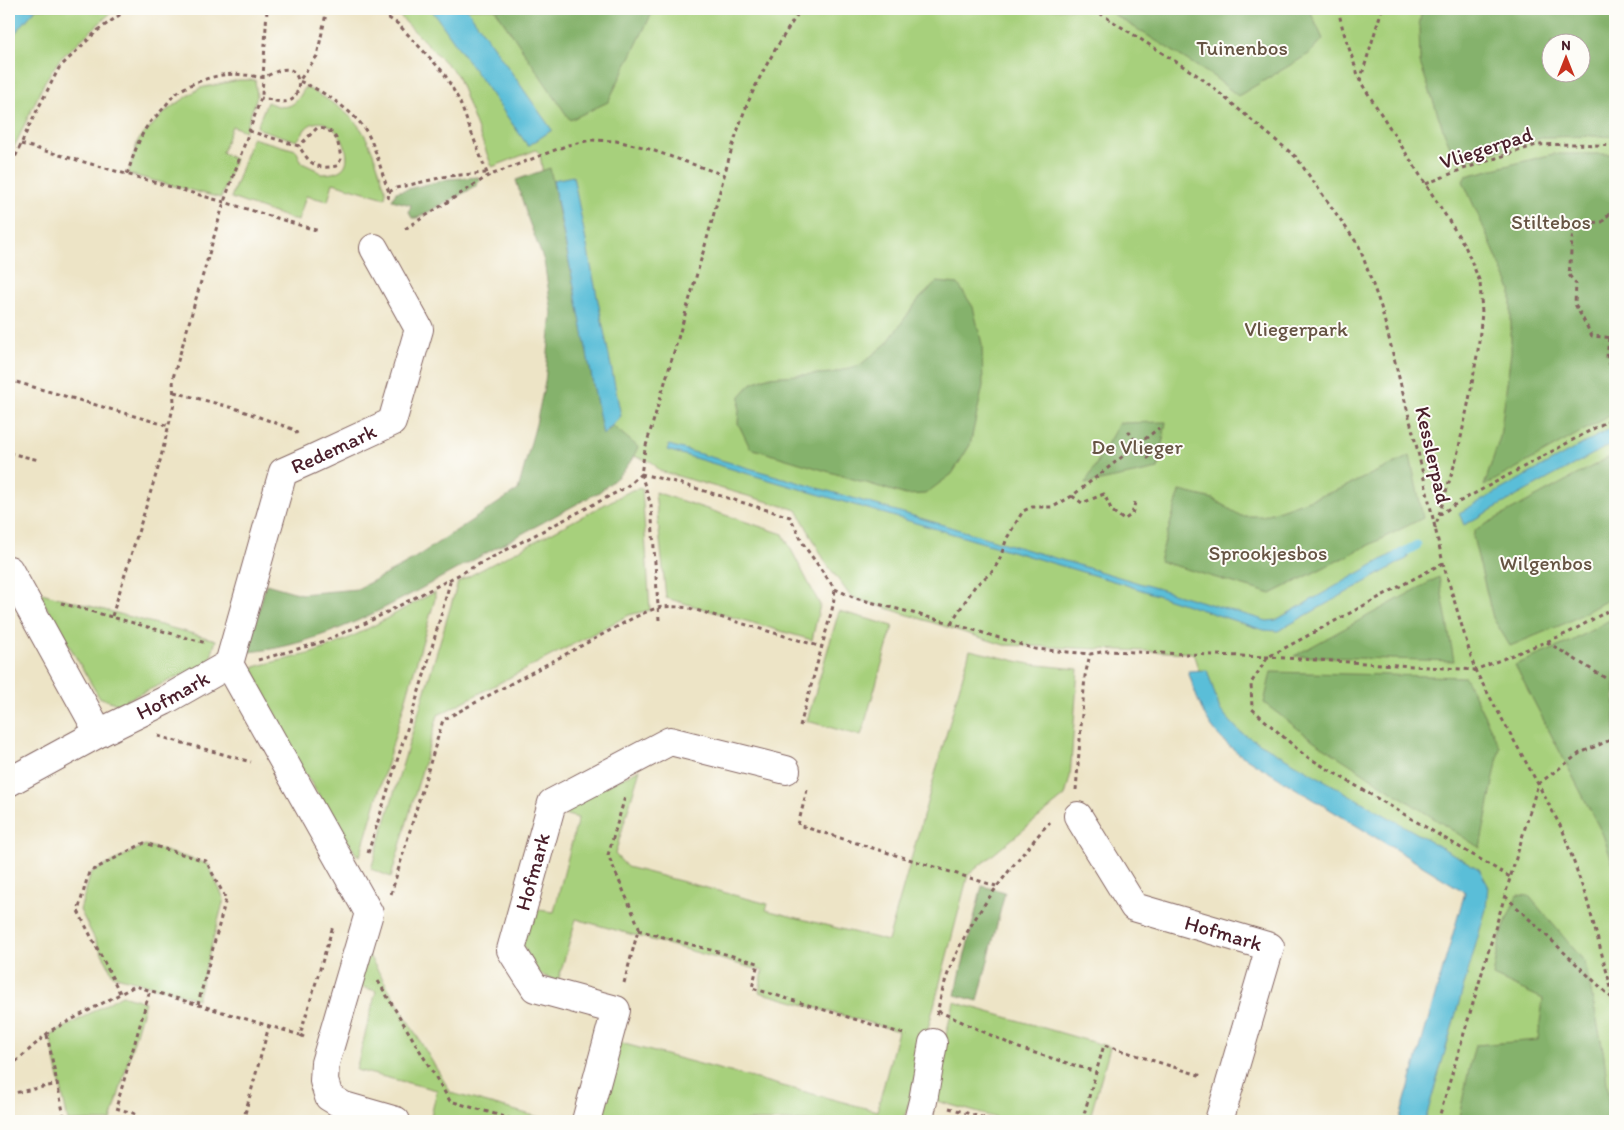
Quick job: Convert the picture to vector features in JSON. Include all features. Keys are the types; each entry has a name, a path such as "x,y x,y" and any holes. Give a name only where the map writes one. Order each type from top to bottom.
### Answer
{"street":[{"name":"Redemark","path":"231,659 283,472 392,422 419,329 374,248"},
{"path":"15,581 108,729"},
{"name":"Hofmark","path":"9,782 108,729 231,659 290,773 369,913 325,1063 324,1081 329,1098 344,1106 396,1121"},
{"name":"Hofmark","path":"616,1010 535,988 512,950 552,803 670,741 797,777"},
{"name":"Hofmark","path":"1065,818 1134,907 1270,946 1219,1121"},
{"path":"586,1121 616,1010"},
{"path":"921,1111 933,1044"}],"path":[{"path":"9,171 59,68 97,31 128,9"},
{"path":"112,616 169,426 174,404 173,378 224,202 261,98 267,9"},
{"path":"261,98 286,103 293,99 297,93 299,81 316,56 327,9"},
{"path":"375,9 398,24 444,73 459,100 487,174"},
{"path":"658,620 652,505 641,474 645,449 743,115 758,81 801,9"},
{"name":"Kesslerpad","path":"1093,9 1200,76 1296,157 1359,246 1381,307 1418,452 1443,563 1475,670 1563,831 1587,900 1615,1001"},
{"path":"1338,9 1360,81 1465,246 1480,282 1482,313 1478,350 1469,400 1457,456 1435,530"},
{"path":"1360,81 1382,9"},
{"path":"127,174 148,125 174,95 204,80 224,75 245,75 263,78 275,71 283,70 292,71 296,74 299,81 310,85 339,104 365,130 390,192 388,199"},
{"path":"249,131 298,146 306,158 315,166 324,168 337,166 341,158 339,144 335,136 328,129 317,128 298,146"},
{"path":"404,229 487,174 568,145 591,140 616,141 643,147 724,175"},
{"path":"21,144 319,231"},
{"name":"Vliegerpad","path":"1426,184 1460,170 1536,145 1576,144 1615,146"},
{"path":"390,192 396,188 448,176 487,174"},
{"path":"1615,199 1611,212 1602,222 1584,223 1573,229 1569,275 1576,284 1575,304 1592,336 1615,338"},
{"path":"1611,212 1615,216"},
{"path":"1609,338 1608,357 1615,377"},
{"path":"9,380 169,426"},
{"path":"174,392 236,409 295,430 310,460"},
{"path":"1439,515 1459,502 1615,417"},
{"path":"951,623 974,586 992,572 1007,538 1023,511 1032,507 1053,507 1072,496 1159,428"},
{"path":"1128,432 1149,459"},
{"path":"9,453 39,460"},
{"path":"15,581 231,659 263,659 319,643 368,622 625,488 641,474"},
{"path":"641,474 675,482 790,517 805,547 836,589 855,598 951,623 1035,650 1090,654 1107,651 1268,657 1475,670 1568,633 1615,607"},
{"path":"1072,496 1082,503 1104,494 1112,511 1124,520 1132,514 1136,500"},
{"path":"1443,563 1268,657 1251,683 1252,709 1304,755 1510,877"},
{"path":"356,889 425,672 451,579"},
{"path":"800,726 836,589"},
{"path":"389,901 443,720 635,617 658,607 689,608 822,647"},
{"path":"1546,641 1615,684"},
{"path":"638,930 758,963 752,988 933,1044 938,1011 948,971 961,941 996,886 1065,818 1075,802 1085,676 1090,654"},
{"path":"108,729 290,773"},
{"path":"1438,1121 1538,784 1580,753 1615,738"},
{"path":"616,1010 639,927 608,855 636,758"},
{"path":"797,777 798,826 996,886"},
{"path":"120,993 78,911 89,872 144,843 206,861 226,899 198,1004"},
{"path":"1504,895 1615,1001"},
{"path":"376,976 450,1101 520,1121"},
{"path":"9,1066 47,1035 135,986 300,1035"},
{"path":"134,1121 136,1114 116,1108 150,990"},
{"path":"938,1011 1019,1048 1096,1072"},
{"path":"243,1121 269,1026"},
{"path":"47,1035 65,1121"},
{"path":"1082,1121 1104,1045 1230,1084"},
{"path":"9,1094 58,1084"},
{"path":"921,1111 996,1121"}],"green space":[{"path":"36,9 115,9 60,59 45,81 9,158 9,40"},
{"name":"Vliegerpark","path":"393,9 1615,9 1615,1121 1413,1121 1478,890 1234,741 1212,711 1193,653 1004,645 851,597 826,563 797,510 660,471 652,462 581,439 540,154 536,150 492,167 457,75"},
{"path":"495,9 654,9 608,102 570,120"},
{"name":"Tuinenbos","path":"1105,9 1309,9 1323,39 1309,54 1238,96 1214,77"},
{"path":"1422,9 1615,9 1615,137 1545,137 1458,162 1444,132 1420,63 1419,26"},
{"path":"239,80 255,80 257,96 245,131 232,126 222,153 235,159 221,198 128,174 138,140 166,111 200,88"},
{"path":"305,87 336,105 356,122 369,143 386,191 385,198 333,183 328,201 306,196 298,221 231,198 252,138 296,150 302,163 321,174 336,172 343,168 346,161 344,143 332,127 324,123 315,123 306,128 297,141 259,129 257,126 267,102 280,106 290,105 298,99"},
{"name":"Stiltebos","path":"1553,154 1615,155 1615,413 1484,486 1500,437 1511,352 1511,290 1463,181 1466,176"},
{"path":"550,168 604,434 613,426 638,447 630,462 617,477 599,492 381,610 329,633 302,642 248,652 266,584 301,594 357,589 404,565 518,490 545,382 552,313 544,261 516,180"},
{"path":"478,177 480,180 475,187 417,218 412,218 409,212 411,205 392,200 396,192 448,179"},
{"path":"937,282 958,284 973,307 982,344 983,386 970,445 952,474 925,494 906,495 750,448 738,423 740,396 751,384 767,377 832,373 860,365 887,343 918,300"},
{"name":"De Vlieger","path":"1166,422 1158,469 1085,484 1119,423"},
{"name":"Wilgenbos","path":"1615,454 1615,596 1566,623 1510,646 1493,618 1473,537 1475,530"},
{"name":"Sprookjesbos","path":"1410,456 1423,518 1271,594 1159,561 1180,491 1213,499 1241,516 1263,516 1340,489"},
{"path":"642,488 650,610 629,615 438,715 391,877 371,869 458,582 632,490"},
{"path":"655,492 783,534 820,605 812,640 666,598"},
{"path":"1439,577 1454,661 1294,656"},
{"path":"38,592 216,640 209,663 117,704 99,697"},
{"path":"435,592 435,599 360,856 356,854 241,672 306,655 331,646"},
{"path":"839,611 893,626 861,736 807,721"},
{"path":"1615,617 1615,870 1603,835 1515,665 1572,641"},
{"path":"970,650 1029,664 1078,669 1070,777 1065,796 968,875 904,1121 610,1121 601,1119 617,1042 877,1111 898,1031 759,992 763,971 576,919 558,981 539,974 522,944 531,909 554,912 578,818 556,812 640,769 615,854 627,867 768,904 766,910 888,941"},
{"path":"1271,672 1465,677 1500,747 1480,848 1314,741 1264,703"},
{"path":"145,845 208,864 224,899 197,999 113,975 80,910 91,873"},
{"path":"982,886 1005,892 978,1001 955,995"},
{"path":"1517,895 1529,896 1585,962 1604,1055 1611,1121 1458,1121 1475,1045 1538,1040 1543,999 1493,976 1501,934"},
{"path":"368,954 451,1093 553,1121 451,1121 431,1116 437,1090 356,1070 376,991 358,986"},
{"path":"122,995 145,1002 111,1121 68,1121 50,1036"},
{"path":"954,1002 1110,1047 1089,1121 1007,1121 930,1099"}],"water":[{"path":"9,9 36,9 9,40"},
{"path":"431,9 467,9 552,130 528,146"},
{"path":"573,176 621,416 603,435 553,180"},
{"path":"1615,426 1615,442 1464,525 1459,513"},
{"path":"669,445 1267,621 1276,620 1401,549 1407,551 1408,558 1278,631 1263,630 1120,583 667,450"},
{"path":"1207,670 1220,710 1240,732 1479,869 1488,885 1486,909 1425,1121 1399,1121 1465,892 1229,746 1212,728 1206,718 1188,671"}],"waterway":[{"path":"1397,556 1417,545"}]}
